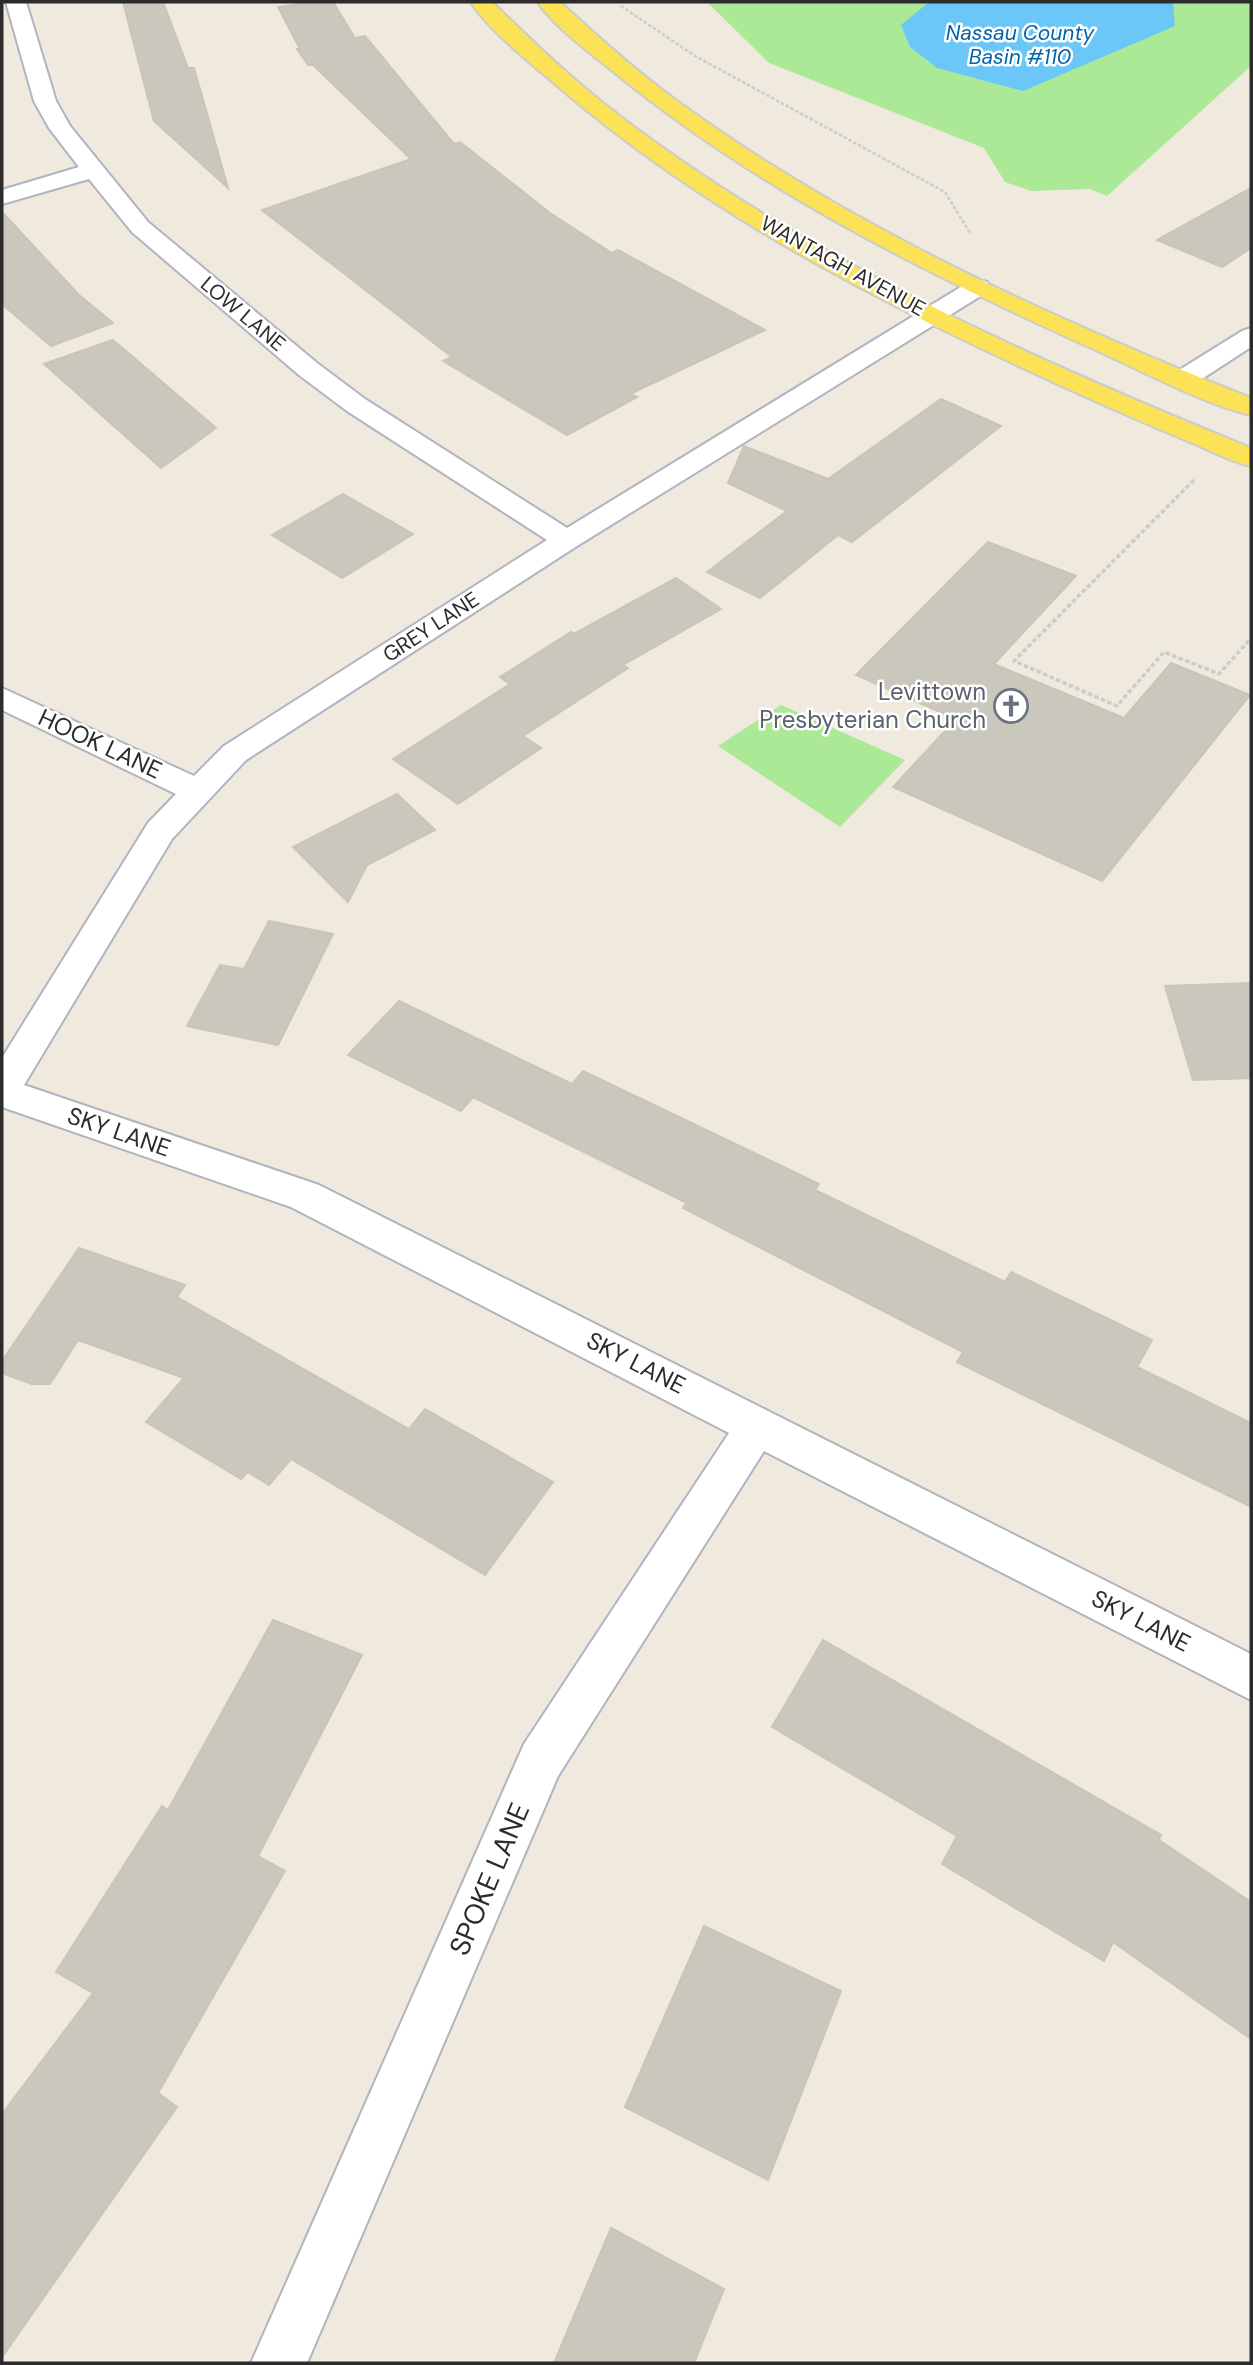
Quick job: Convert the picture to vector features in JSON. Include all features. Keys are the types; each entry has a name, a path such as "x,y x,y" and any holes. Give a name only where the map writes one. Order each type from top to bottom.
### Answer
{"main road":[{"name":"WANTAGH AVENUE","path":"481,2 523,46 571,89 633,137 711,191 802,247 932,315 1138,412 1239,453"},
{"name":"WANTAGH AVENUE","path":"548,2 625,73 687,119 765,171 843,217 978,287 1182,380 1251,407"}],"street":[{"name":"LOW LANE","path":"16,2 45,101 60,128 140,227 308,369 356,405 567,540"},
{"path":"2,197 93,170"},
{"name":"GREY LANE","path":"2,1090 160,831 235,753 567,540 978,287"},
{"path":"1182,380 1251,336"},
{"name":"HOOK LANE","path":"2,698 197,791"},
{"name":"SKY LANE","path":"2,1090 305,1196 1251,1678"},
{"name":"SPOKE LANE","path":"279,2363 541,1760 757,1425"}],"path":[{"path":"616,2 695,56 945,192 979,249 943,268"},
{"path":"1239,453 1014,661 1117,706 1164,652 1219,674 1251,638"}],"green space":[{"path":"707,2 1251,2 1251,66 1107,196 1090,189 1031,191 1005,182 984,148 769,63"},
{"path":"781,705 905,760 840,827 718,746"}],"water":[{"name":"Nassau County Basin #110","path":"929,2 1173,2 1175,26 1023,91 937,68 910,47 901,25"}],"building":[{"path":"123,2 163,2 188,68 194,68 228,188 154,121"},
{"path":"333,2 355,38 365,36 454,144 460,142 550,213 612,253 618,250 765,330 630,394 637,397 567,435 443,361 452,357 262,210 411,159 313,65 308,65 297,49 300,49 278,7"},
{"path":"1251,188 1251,248 1222,267 1157,240"},
{"path":"2,212 79,295 113,323 51,346 2,304"},
{"path":"113,340 216,428 161,468 44,364"},
{"path":"941,399 1001,426 852,542 838,535 760,598 707,572 787,511 728,483 744,446 828,479"},
{"path":"343,494 413,534 342,578 272,535"},
{"name":"Levittown Presbyterian Church","path":"988,542 1076,576 994,664 1124,718 1171,663 1250,695 1102,881 893,787 956,719 856,675"},
{"path":"676,578 721,609 623,665 628,668 523,736 541,748 458,804 393,759 510,684 500,677 571,632 574,634"},
{"path":"397,794 435,830 367,865 348,902 293,847"},
{"path":"269,921 333,934 278,1045 187,1026 220,965 244,969"},
{"path":"1251,983 1251,1078 1193,1080 1165,986"},
{"path":"399,1001 572,1084 583,1071 819,1184 815,1190 1005,1282 1011,1272 1152,1340 1137,1367 1251,1423 1251,1507 957,1362 963,1352 683,1208 687,1203 473,1097 461,1111 348,1055"},
{"path":"79,1248 185,1285 177,1297 409,1429 425,1409 553,1482 485,1575 291,1459 269,1485 248,1472 241,1479 146,1422 184,1378 78,1340 50,1384 32,1384 2,1373 2,1361"},
{"path":"273,1620 362,1655 258,1856 285,1871 158,2093 177,2107 2,2357 2,2114 93,1993 56,1972 162,1806 168,1810"},
{"path":"823,1640 1161,1835 1159,1840 1251,1902 1251,2039 1113,1942 1104,1961 942,1864 957,1836 772,1727"},
{"path":"704,1926 841,1991 768,2180 625,2107"},
{"path":"611,2228 724,2289 694,2363 554,2363"}],"place":[{"name":"Levittown Presbyterian Church","path":"1011,706"}]}
